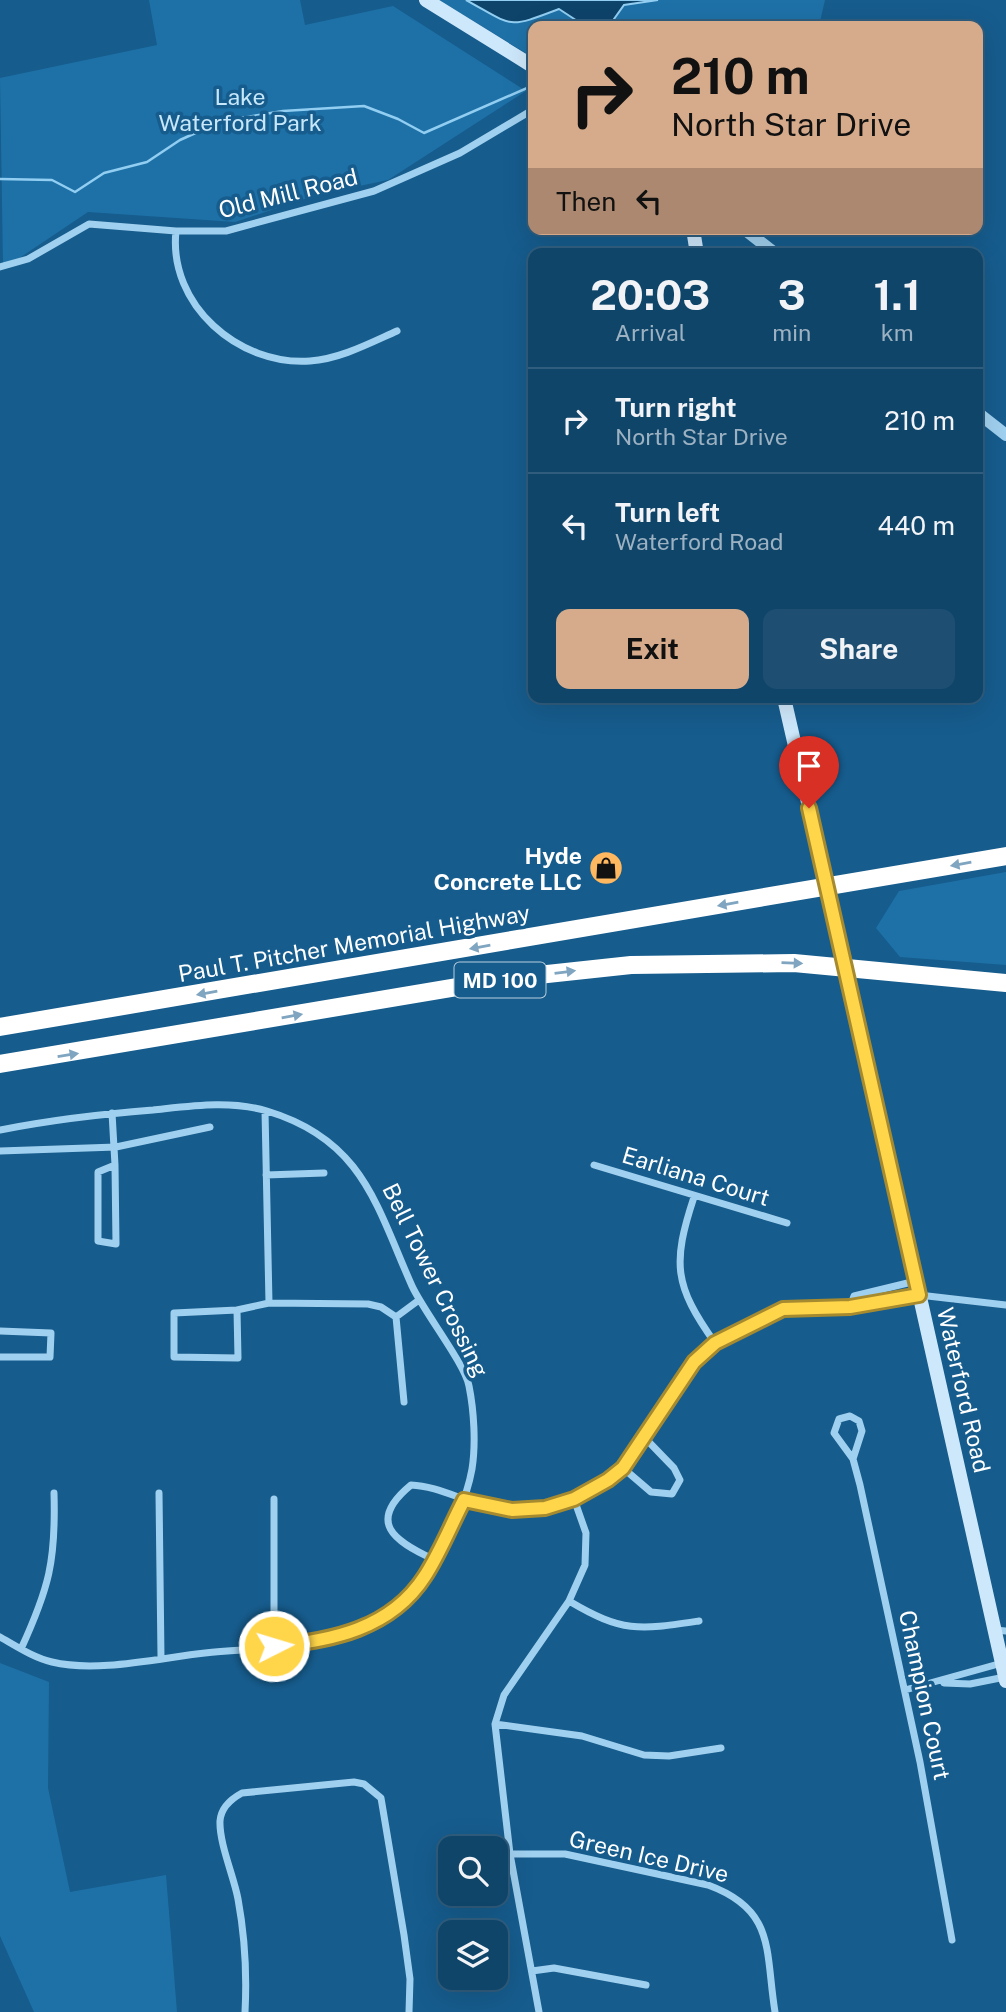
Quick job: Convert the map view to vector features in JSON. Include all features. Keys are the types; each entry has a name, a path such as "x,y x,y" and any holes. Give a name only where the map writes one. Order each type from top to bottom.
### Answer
{"highway":[{"name":"Paul T. Pitcher Memorial Highway","path":"0,1027 1006,856"},
{"name":"MD 100","path":"0,1064 510,978 631,965 794,963 1006,983"}],"main road":[{"path":"426,0 528,63"},
{"name":"Waterford Road","path":"785,703 917,1288 1000,1631 1004,1674"}],"street":[{"name":"Old Mill Road","path":"0,267 28,259 89,224 176,231 226,231 374,191 460,153 528,113"},
{"path":"176,231 176,254 190,298 224,335 253,353 289,361 319,360 397,331"},
{"path":"752,235 768,248"},
{"path":"983,417 1006,435"},
{"name":"Bell Tower Crossing","path":"0,1130 59,1118 218,1104 265,1111 313,1131 335,1146 357,1168 375,1199 419,1300 469,1383 472,1467 464,1500 424,1577 402,1601 362,1629 315,1642 68,1665 49,1662 0,1637"},
{"path":"265,1111 268,1303"},
{"path":"113,1113 116,1147 116,1244 98,1241 98,1172 115,1165"},
{"path":"0,1150 116,1147 210,1127"},
{"name":"Earliana Court","path":"594,1165 788,1223"},
{"path":"265,1175 324,1174"},
{"path":"694,1197 681,1235 679,1263 683,1292 715,1343"},
{"path":"433,1559 402,1544 389,1530 388,1521 394,1502 411,1485 425,1485 464,1500 512,1510 545,1508 574,1499 608,1480 623,1468 694,1362 715,1343 783,1309 850,1307 917,1288"},
{"path":"850,1307 854,1296 917,1288 1006,1305"},
{"path":"396,1318 419,1300"},
{"path":"237,1310 238,1357 174,1357 174,1312 237,1310 268,1303 368,1304 381,1307 396,1318 404,1402"},
{"path":"0,1331 51,1333 50,1357 0,1357"},
{"name":"Champion Court","path":"853,1458 862,1431 859,1421 850,1416 839,1419 834,1433 853,1458 905,1690 952,1940"},
{"path":"623,1468 651,1492 672,1494 680,1480 674,1468 645,1438"},
{"path":"21,1649 39,1610 52,1572 54,1493"},
{"path":"159,1493 160,1657"},
{"path":"274,1499 274,1646"},
{"path":"539,2012 510,1854 495,1724 504,1695 569,1601 585,1559 586,1534 574,1499"},
{"path":"569,1601 607,1622 631,1628 699,1620"},
{"path":"940,1682 970,1684 1004,1674"},
{"path":"905,1690 940,1682 1004,1674"},
{"path":"495,1724 582,1736 644,1755 669,1756 721,1748"},
{"path":"244,2012 246,1964 238,1900 220,1821 224,1808 230,1799 242,1794 354,1783 363,1784 382,1798 410,1979 409,2012"},
{"name":"Green Ice Drive","path":"510,1854 565,1854 708,1885 731,1893 749,1906 761,1924 775,2012"},
{"path":"532,1971 554,1968 646,1985"}],"green space":[{"name":"Lake Waterford Park","path":"149,0 300,0 305,25 393,6 526,91 388,180 316,195 235,222 88,212 15,261 3,264 0,78 157,45"},
{"path":"439,0 825,0 820,21 528,21 528,54"},
{"path":"1006,872 1006,965 900,957 876,928 899,891"},
{"path":"0,1663 49,1682 48,1788 70,1892 166,1875 177,2012 34,2012 0,1936"}],"shaded area":[{"path":"466,0 658,0 624,5 613,21 577,21 559,9 519,22 494,16"}],"waterway":[{"path":"0,179 52,180 75,192 104,173 147,162 180,140 222,121 283,111 364,106 424,133 528,88"}],"place":[{"name":"Hyde Concrete LLC","path":"606,868"}],"route":[{"path":"274,1646 336,1638 362,1629 391,1611 424,1577 464,1500 487,1507 512,1510 545,1508 574,1499 608,1480 623,1468 645,1438 694,1362 715,1343 783,1309 850,1307 919,1295 809,808"}]}
